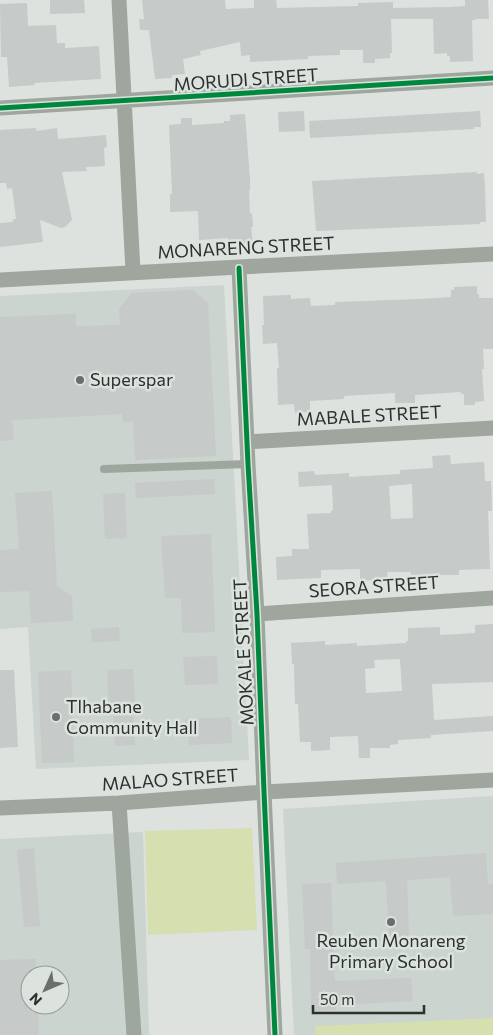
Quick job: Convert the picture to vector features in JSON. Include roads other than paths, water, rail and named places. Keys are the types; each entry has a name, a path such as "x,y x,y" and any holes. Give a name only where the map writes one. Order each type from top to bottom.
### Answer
{"street":[{"path":"119,0 134,272"},
{"name":"MORUDI STREET","path":"0,108 493,78"},
{"name":"MONARENG STREET","path":"0,280 493,254"},
{"name":"MOKALE STREET","path":"239,268 257,614 275,1035"},
{"name":"MABALE STREET","path":"247,442 493,428"},
{"name":"SEORA STREET","path":"257,614 493,598"},
{"name":"MALAO STREET","path":"0,808 119,803 264,792 493,780"},
{"path":"119,803 134,1035"}],"lane":[{"path":"104,469 248,464"}],"place":[{"name":"Superspar","path":"80,380"},
{"name":"Tlhabane Community Hall","path":"56,717"},
{"name":"Reuben Monareng Primary School","path":"391,922"}]}
